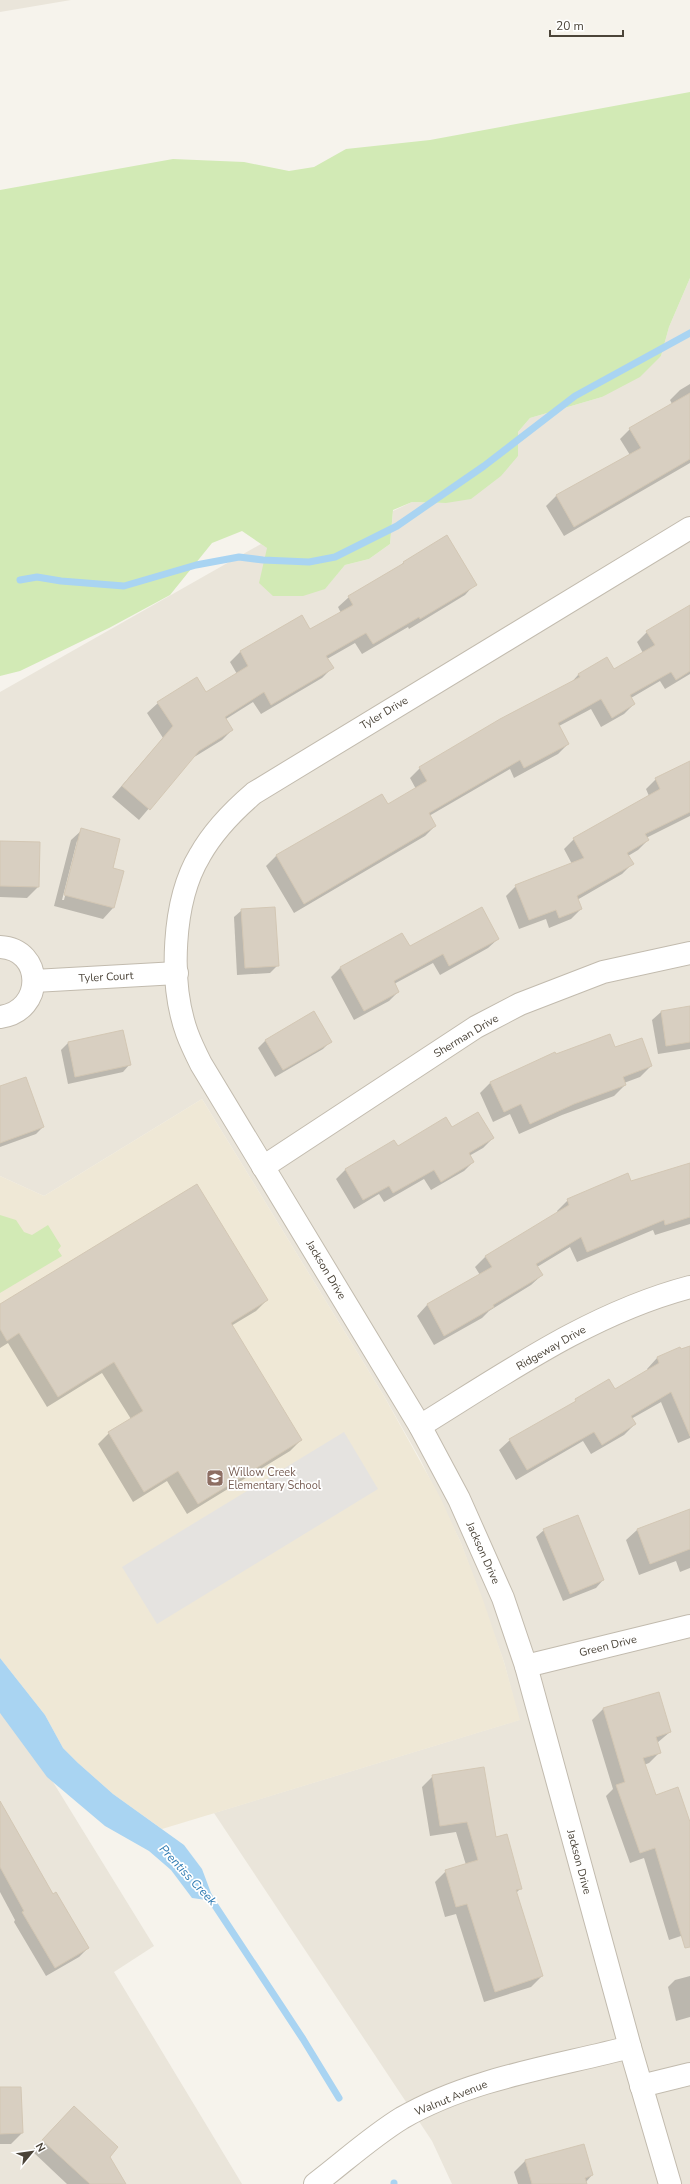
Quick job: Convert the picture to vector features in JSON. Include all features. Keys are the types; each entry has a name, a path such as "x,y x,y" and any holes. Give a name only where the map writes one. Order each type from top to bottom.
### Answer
{"street":[{"name":"Tyler Drive","path":"177,974 176,941 182,901 199,856 216,831 233,811 279,776 690,528"},
{"path":"0,947 17,952 26,959 32,970 34,981 33,992 28,1002 19,1011 0,1017"},
{"name":"Sherman Drive","path":"263,1167 476,1028 520,1004 603,972 690,953"},
{"name":"Tyler Court","path":"34,981 177,974"},
{"name":"Jackson Drive","path":"177,974 180,1002 187,1033 201,1064 420,1426 459,1499 503,1598 526,1666 630,2047 670,2184"},
{"name":"Ridgeway Drive","path":"420,1426 568,1336 633,1306 690,1287"},
{"name":"Green Drive","path":"526,1666 690,1626"},
{"name":"Walnut Avenue","path":"315,2184 378,2134 403,2118 430,2105 479,2085 630,2047"},
{"path":"641,2086 690,2074"}],"shaded area":[{"path":"0,0 71,0 0,12"},
{"path":"690,278 690,2184 452,2184 432,2141 214,1813 519,1720 504,1662 461,1543 420,1459 384,1396 202,1099 44,1196 0,1176 0,692 261,544 328,585 345,565 369,559 390,544 393,511 412,502 446,503 518,456 518,432 530,418 602,397 661,356 669,327"},
{"name":"Willow Creek Elementary School","path":"202,1099 384,1396 440,1497 461,1543 483,1600 504,1662 520,1720 162,1829 113,1794 63,1748 45,1715 0,1658 0,1176 44,1196"},
{"path":"344,1432 378,1489 157,1624 122,1567"},
{"path":"0,1696 154,1946 114,1972 242,2184 0,2184"}],"green space":[{"path":"690,92 690,278 669,327 661,356 640,377 602,397 530,418 518,432 518,456 501,476 471,499 446,503 412,502 393,510 390,544 369,559 345,565 325,589 303,596 273,596 259,583 267,548 242,531 212,543 170,595 109,628 20,671 0,676 0,190 173,159 244,162 289,171 314,167 346,149 430,140"},
{"path":"0,1215 16,1220 24,1232 32,1235 48,1225 61,1246 58,1250 62,1256 0,1293"}],"water":[{"path":"0,1658 45,1715 63,1748 113,1794 184,1845 202,1869 214,1901 192,1898 171,1870 149,1851 105,1826 47,1777 0,1713"}],"building":[{"path":"690,393 690,459 574,527 556,495 641,448 629,428"},
{"path":"447,535 477,585 420,619 419,617 373,644 366,633 326,656 334,668 271,705 264,692 225,717 233,730 199,751 150,810 122,786 173,726 157,702 197,677 206,692 248,666 240,651 302,615 310,629 353,605 348,596 404,563 403,562"},
{"path":"690,605 690,671 676,680 671,672 630,695 635,704 612,718 601,699 558,723 569,744 524,768 520,760 429,813 436,826 304,904 276,855 382,794 388,804 427,781 419,767 500,719 580,677 578,674 607,657 614,669 655,645 646,631"},
{"path":"690,761 690,812 645,834 649,840 627,853 634,864 577,896 582,909 559,918 556,910 529,920 515,885 584,858 573,838 660,789 655,778"},
{"path":"81,828 120,839 113,868 124,871 114,908 64,895"},
{"path":"0,841 40,842 39,887 0,886"},
{"path":"275,907 279,966 245,968 241,909"},
{"path":"482,907 499,939 449,966 443,954 394,981 399,992 364,1011 340,967 402,933 410,946"},
{"path":"690,1006 690,1042 666,1046 661,1011"},
{"path":"314,1011 332,1042 283,1070 265,1040"},
{"path":"123,1030 131,1065 75,1077 68,1042"},
{"path":"610,1034 615,1047 642,1038 652,1066 623,1077 626,1085 574,1104 530,1124 521,1104 504,1112 490,1082 555,1052 556,1054"},
{"path":"26,1077 44,1127 0,1143 0,1086"},
{"path":"478,1112 494,1138 469,1153 474,1162 441,1182 434,1170 393,1193 389,1186 363,1200 345,1169 394,1140 398,1146 446,1117 452,1127"},
{"path":"690,1163 690,1217 665,1225 664,1220 587,1252 581,1237 536,1264 543,1275 493,1305 494,1307 444,1336 427,1304 492,1267 485,1256 569,1205 567,1199 628,1173 631,1181"},
{"path":"197,1184 268,1300 231,1323 302,1440 198,1504 178,1471 144,1492 108,1432 143,1411 114,1362 58,1397 19,1333 7,1341 0,1329 0,1304"},
{"path":"690,1346 690,1436 671,1392 631,1416 636,1424 602,1445 594,1432 527,1470 509,1439 576,1401 575,1399 609,1379 615,1389 659,1363 657,1357 680,1347 681,1349"},
{"path":"690,1509 690,1549 650,1564 637,1529"},
{"path":"578,1515 604,1580 570,1594 543,1529"},
{"path":"659,1692 671,1732 656,1737 661,1753 643,1758 656,1795 678,1787 690,1822 690,1947 685,1948 655,1848 640,1853 616,1785 625,1782 603,1708"},
{"path":"484,1767 496,1837 507,1834 522,1889 516,1890 543,1976 495,1992 467,1904 456,1907 445,1870 478,1860 467,1822 440,1826 432,1775"},
{"path":"0,1801 53,1894 56,1892 89,1948 55,1968 22,1912 24,1911 0,1867"},
{"path":"0,2087 21,2087 23,2133 0,2134"},
{"path":"74,2106 118,2147 110,2157 126,2184 90,2184 42,2140"},
{"path":"584,2144 593,2175 585,2178 587,2184 532,2184 525,2160"}],"waterway":[{"path":"20,580 37,577 61,581 124,586 196,565 239,557 263,560 309,562 335,557 397,526 484,466 575,396 690,333"},
{"name":"Prentiss Creek","path":"208,1895 303,2039 339,2098"}],"place":[{"name":"Willow Creek Elementary School","path":"215,1478"}]}
